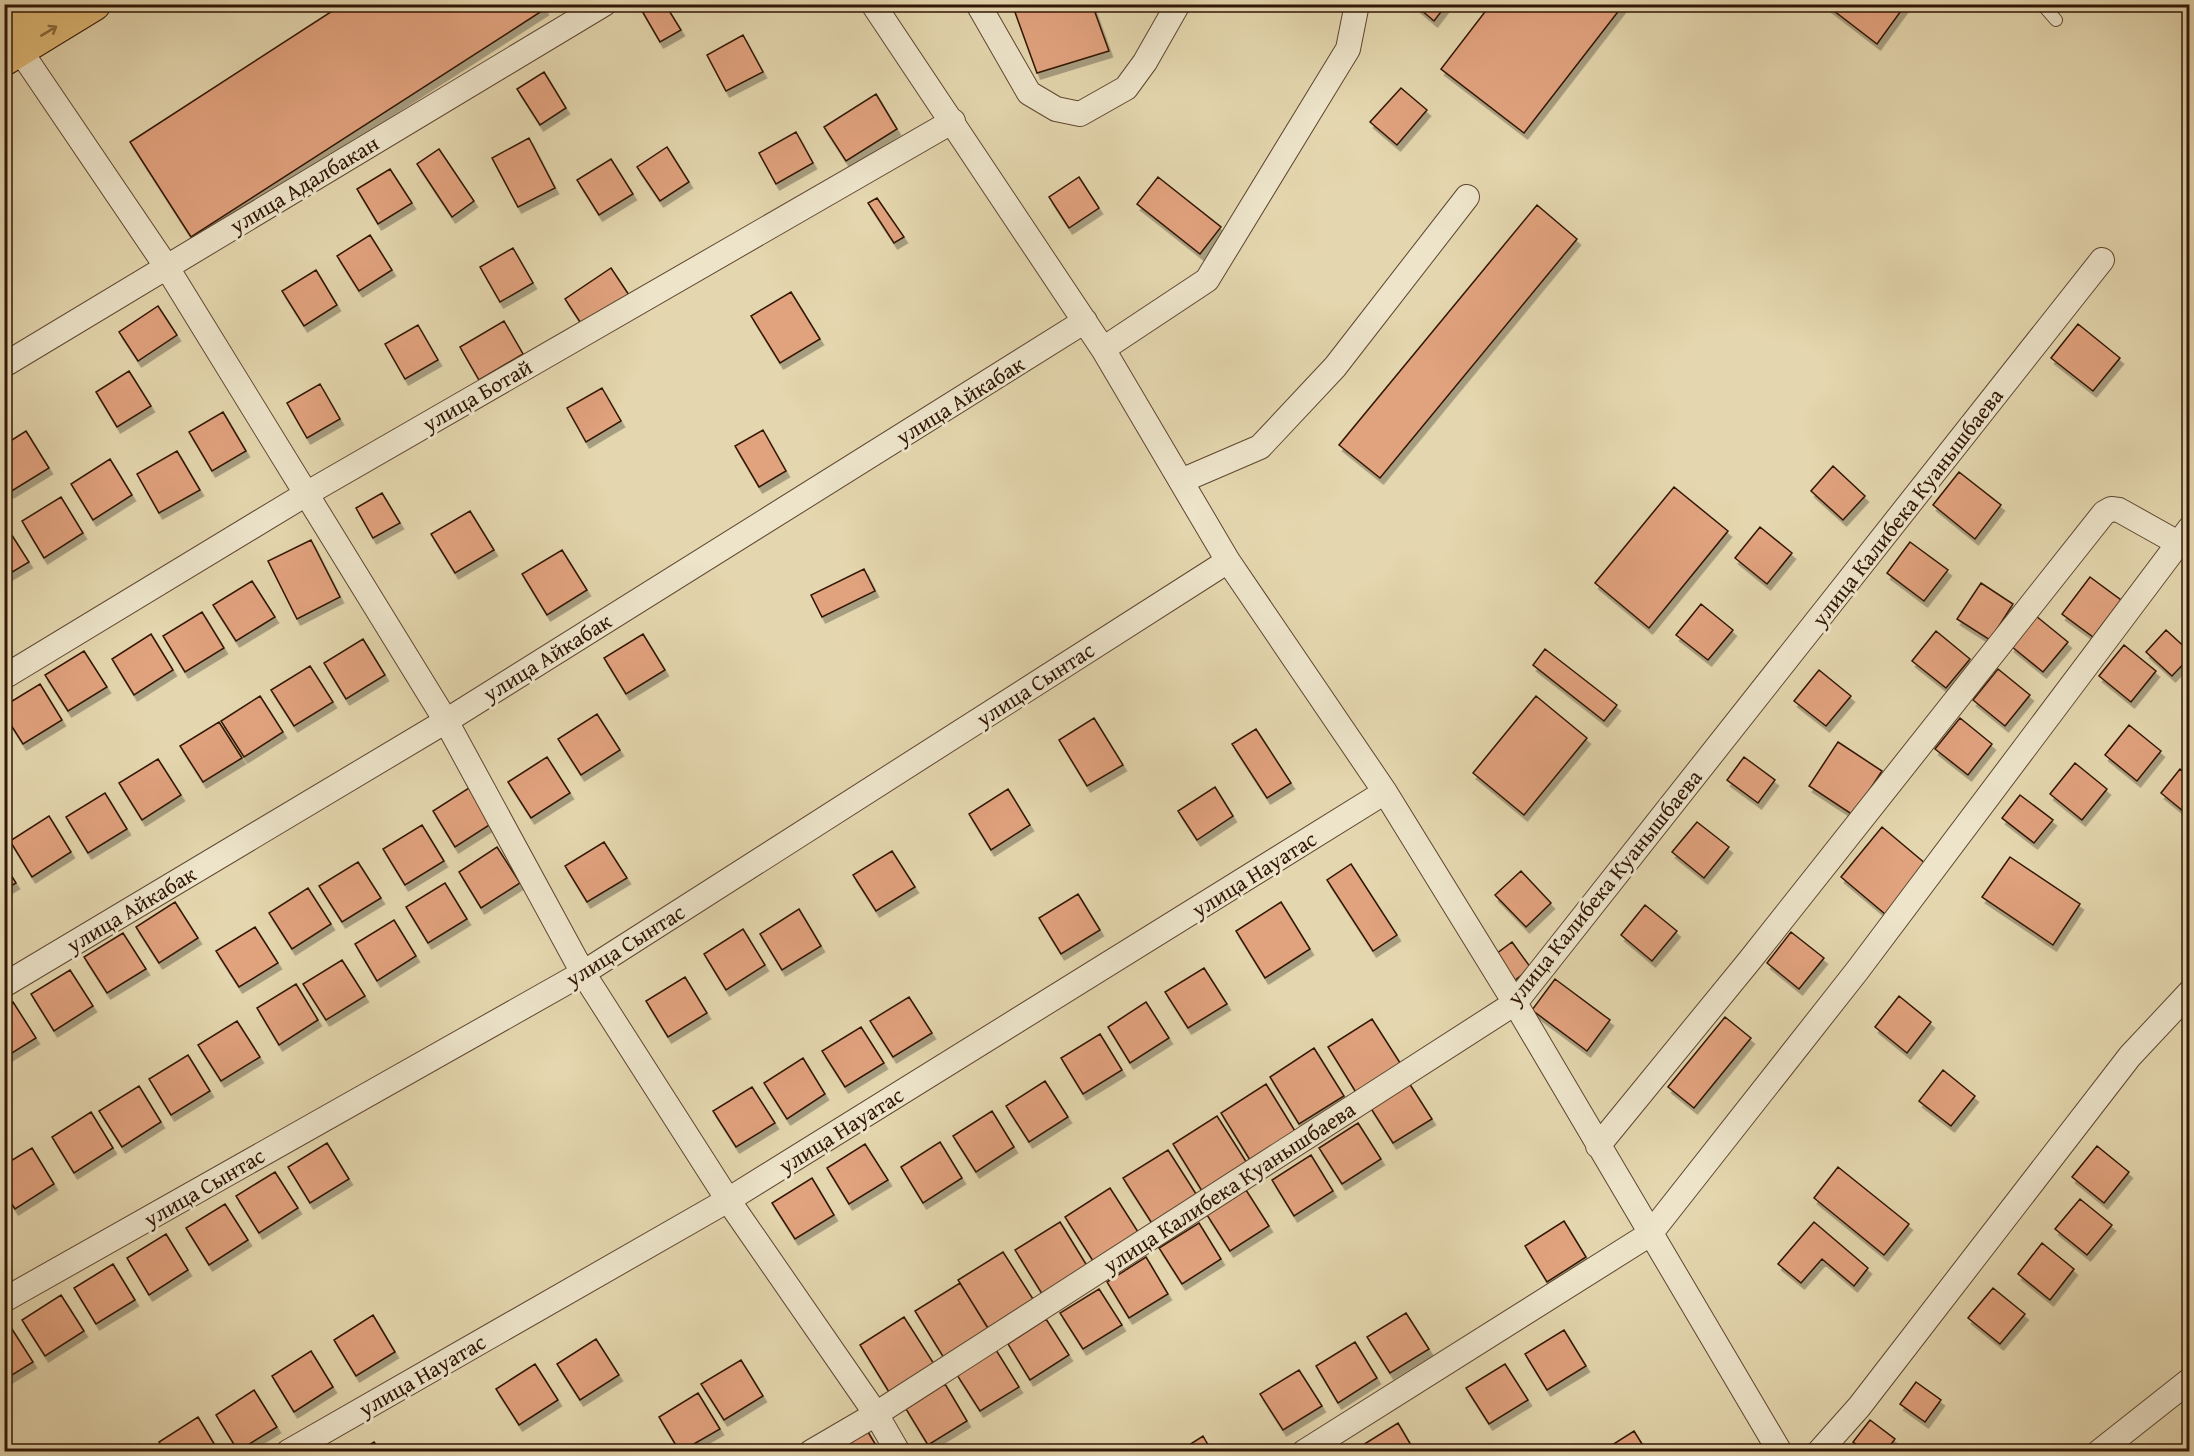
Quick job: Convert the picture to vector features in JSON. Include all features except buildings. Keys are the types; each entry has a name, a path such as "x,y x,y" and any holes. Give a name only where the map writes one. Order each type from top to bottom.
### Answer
{"main road":[{"path":"9,46 46,4"},
{"path":"9,46 94,4"}],"street":[{"name":"улица Адалбакан","path":"4,365 604,4"},
{"path":"873,4 1103,349 1228,561 1385,792 1515,1003 1780,1452"},
{"path":"978,4 1029,93 1056,109 1080,114 1126,88 1145,62 1178,4"},
{"path":"1103,349 1207,280 1348,49 1357,4"},
{"path":"9,46 166,266 446,721 584,973 728,1200 876,1414 898,1452"},
{"name":"улица Ботай","path":"4,677 306,494 953,121"},
{"path":"1181,481 1260,447 1335,366 1467,197"},
{"name":"улица Калибека Куанышбаева","path":"811,1452 876,1414 1515,1003 2102,260"},
{"name":"улица Айкабак","path":"4,985 446,721 1085,321"},
{"path":"1304,1452 1650,1234 1857,971 2184,536 2119,510 2111,509 2104,513 1750,960 1598,1146"},
{"name":"улица Сынтас","path":"4,1300 584,973 1228,561"},
{"name":"улица Науатас","path":"288,1452 728,1200 1385,792"},
{"path":"1819,1452 1859,1407 2130,1056 2190,992"},
{"path":"2099,1452 2190,1380"}],"lane":[{"path":"2042,4 2056,20"}]}
